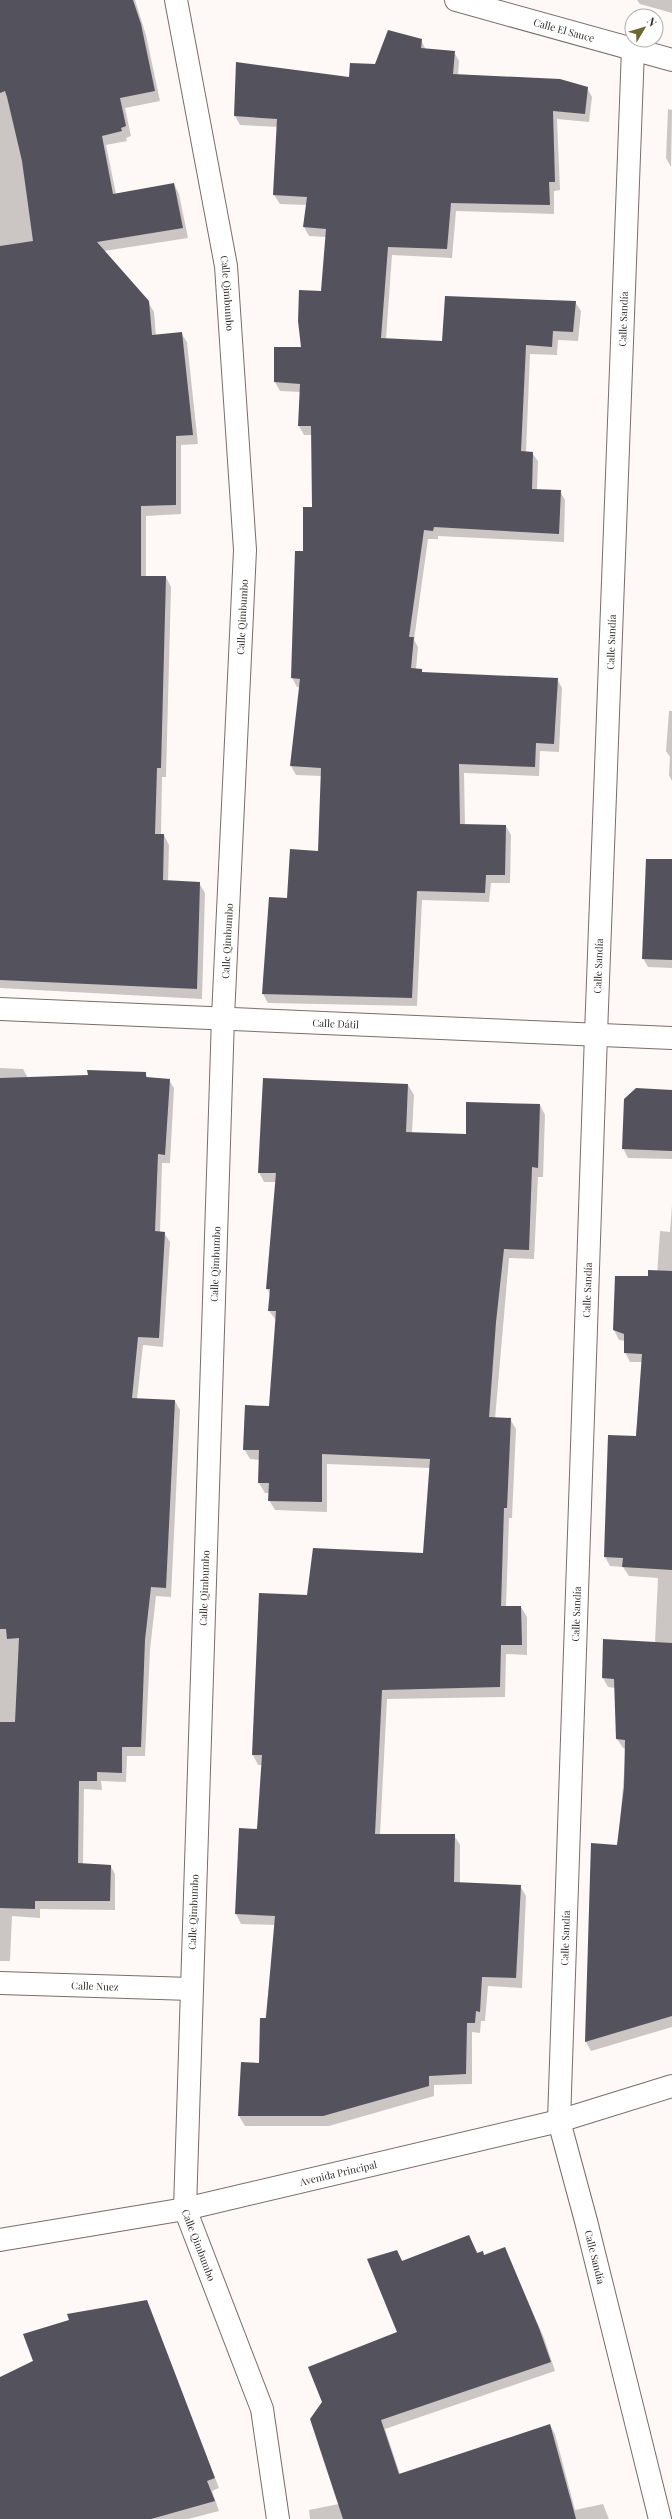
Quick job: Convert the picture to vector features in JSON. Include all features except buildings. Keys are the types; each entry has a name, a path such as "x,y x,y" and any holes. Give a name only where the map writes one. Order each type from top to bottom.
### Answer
{"street":[{"name":"Calle Qimbumbo","path":"176,0 226,266 245,550 223,1017 185,2209 262,2409 278,2519"},
{"name":"Calle El Sauce","path":"456,0 672,60"},
{"name":"Calle Sandía","path":"633,49 596,1034 559,2121 586,2221 660,2519"},
{"name":"Calle Dátil","path":"0,1009 223,1017 672,1038"},
{"name":"Calle Nuez","path":"0,1983 191,1989"},
{"name":"Avenida Principal","path":"0,2240 185,2209 559,2121 672,2086"}]}
